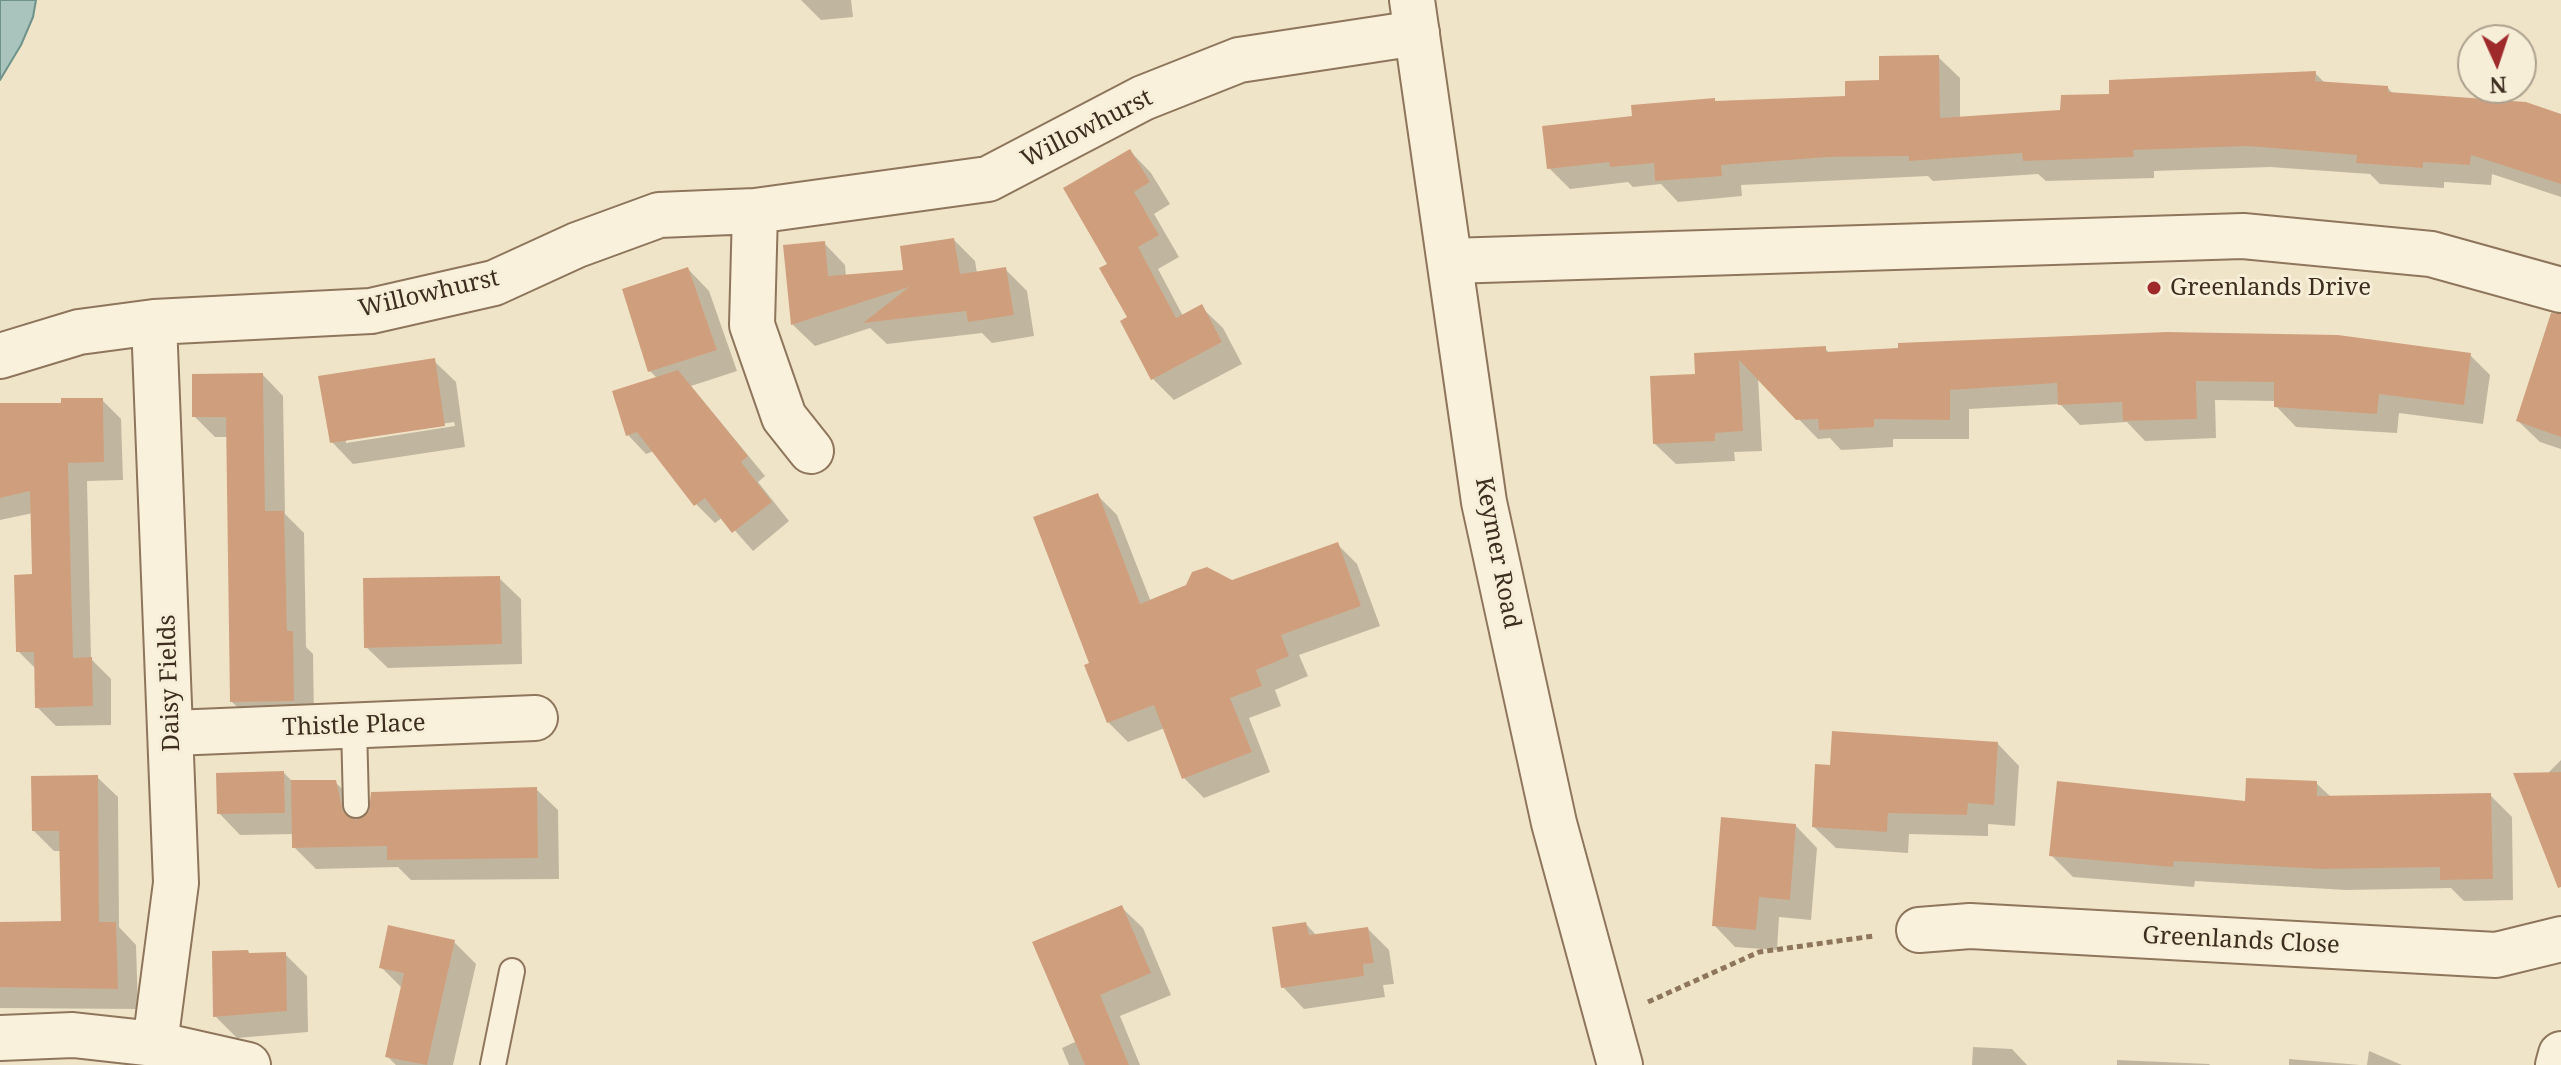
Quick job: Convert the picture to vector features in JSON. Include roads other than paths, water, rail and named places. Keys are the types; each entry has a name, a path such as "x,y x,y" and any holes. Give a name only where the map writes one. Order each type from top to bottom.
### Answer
{"street":[{"name":"Willowhurst","path":"0,356 79,332 154,322 371,311 494,283 577,245 659,215 755,211 988,179 1143,98 1239,60 1414,17"},
{"name":"Keymer Road","path":"1414,17 1484,502 1554,823 1620,1065"},
{"path":"755,211 752,325 784,417 811,451"},
{"path":"1450,261 2243,236 2431,254 2561,290"},
{"name":"Daisy Fields","path":"154,322 173,733 176,883 155,1044"},
{"name":"Thistle Place","path":"173,733 535,718"},
{"name":"Greenlands Close","path":"1919,930 1970,926 2496,955 2561,939"},
{"path":"0,1038 73,1035 155,1044 248,1065"},
{"path":"2558,1065 2561,1054"}],"lane":[{"path":"354,726 356,805"},
{"path":"493,1065 512,971"}],"water":[{"path":"0,0 36,0 33,17 21,45 0,80"}],"place":[{"name":"Greenlands Drive","path":"2154,288"}]}
